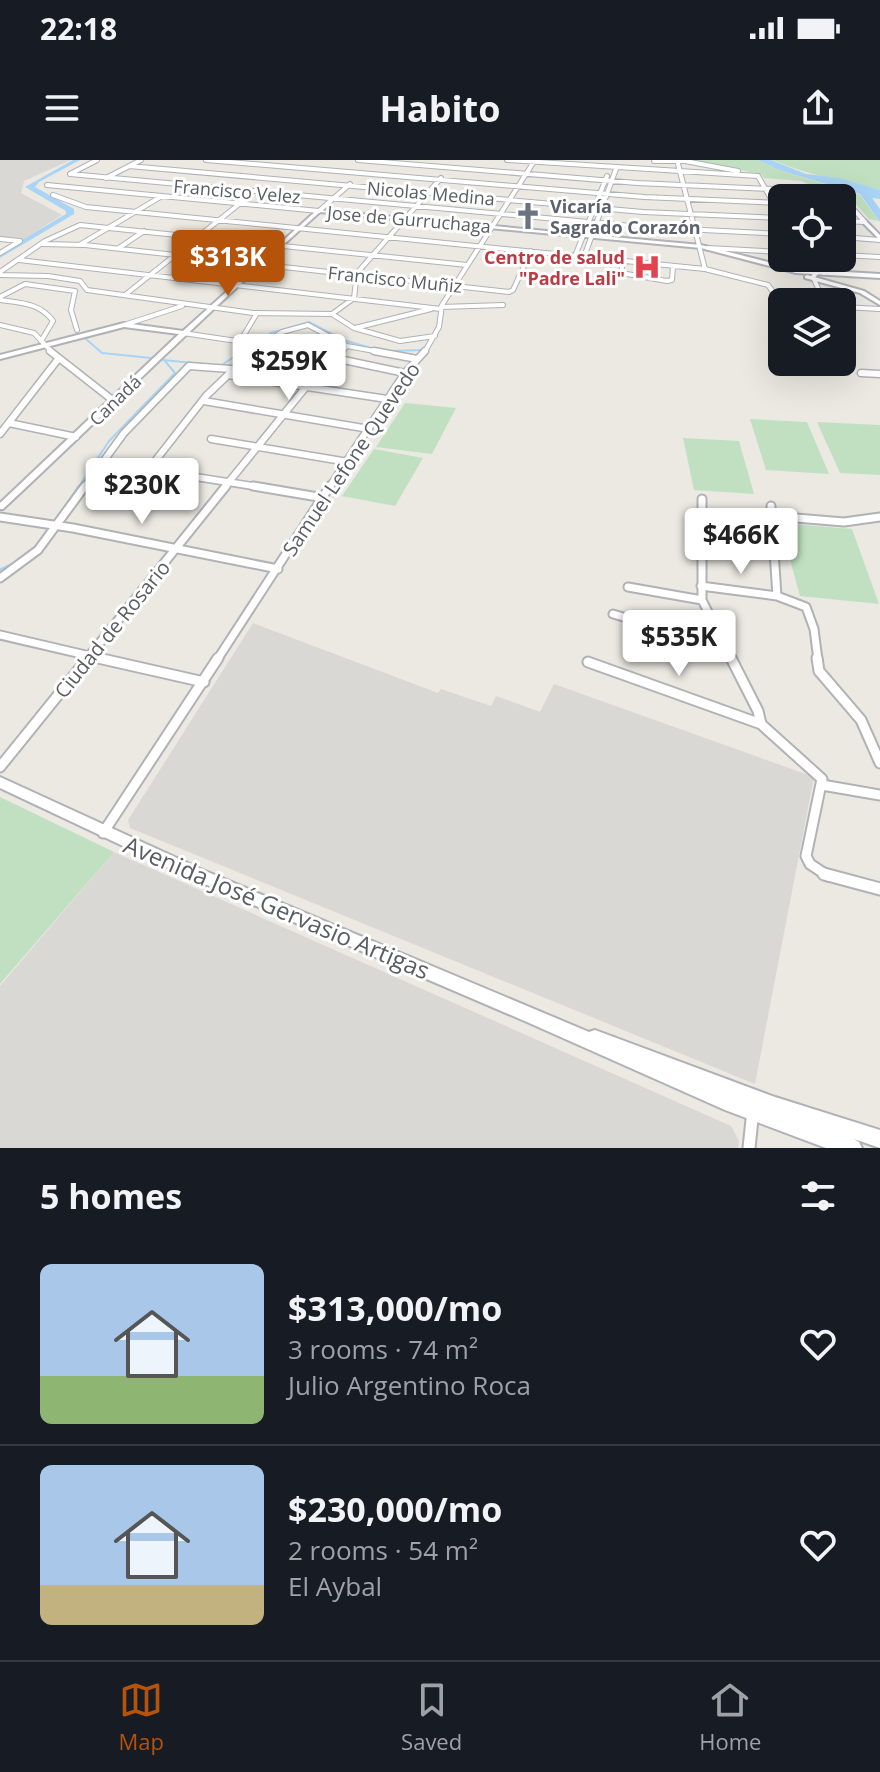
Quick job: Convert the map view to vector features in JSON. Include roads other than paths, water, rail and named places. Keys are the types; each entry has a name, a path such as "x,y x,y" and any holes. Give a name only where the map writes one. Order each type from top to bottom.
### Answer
{"main road":[{"path":"865,222 874,222"},
{"path":"865,222 880,239"},
{"name":"Avenida José Gervasio Artigas","path":"0,782 103,833 556,1026 853,1148"},
{"name":"Avenida José Gervasio Artigas","path":"753,1106 880,1139"}],"street":[{"name":"Francisco Velez","path":"97,160 70,174 588,223 768,233"},
{"path":"88,188 141,160"},
{"path":"206,160 607,194 768,202"},
{"path":"81,245 218,160"},
{"path":"125,295 298,160"},
{"path":"358,160 768,189"},
{"path":"332,314 354,298 356,275 457,160"},
{"path":"507,160 758,176"},
{"path":"677,160 690,214 703,248 705,269"},
{"path":"654,161 677,160 758,176 768,189"},
{"path":"318,212 377,161"},
{"name":"Samuel Lefone Quevedo","path":"103,833 387,399 435,336 438,308 535,161"},
{"name":"Nicolas Medina","path":"129,166 601,208 768,217"},
{"path":"584,257 607,194 610,168"},
{"path":"575,256 600,193 616,169"},
{"name":"Jose de Gurruchaga","path":"47,185 703,248"},
{"name":"Jose de Gurruchaga","path":"62,186 64,189 161,196"},
{"path":"53,195 79,205 136,212 705,269 768,285 770,288"},
{"path":"856,211 865,222"},
{"name":"Canadá","path":"0,507 115,402 210,307 318,212"},
{"path":"856,222 865,222"},
{"path":"0,274 42,244 80,225 467,265"},
{"path":"118,249 144,231"},
{"path":"856,238 880,239"},
{"path":"0,239 20,241 0,253"},
{"name":"Francisco Muñiz","path":"42,244 81,245 509,292 513,290 531,251"},
{"path":"703,248 768,251"},
{"path":"703,248 815,276 862,292 880,306"},
{"path":"703,248 815,276 824,273 880,276"},
{"path":"856,256 880,257"},
{"path":"19,260 438,308 503,305"},
{"path":"623,261 621,273 667,281 672,280 673,266"},
{"path":"0,274 72,279 83,283 85,289 257,313 332,314 354,328 404,341 435,336"},
{"path":"815,276 819,288"},
{"path":"0,298 25,284 75,291 71,312 77,330"},
{"path":"4,287 12,290"},
{"path":"0,298 40,307 47,312 53,321 43,344"},
{"path":"0,357 124,325 187,304"},
{"path":"856,307 880,306"},
{"path":"354,328 438,308"},
{"path":"241,340 257,313"},
{"path":"0,325 32,331 59,358 115,402"},
{"path":"124,325 250,343"},
{"path":"125,501 229,372 263,343 282,332 308,325 347,346 417,359"},
{"path":"263,343 405,373"},
{"name":"Ciudad de Rosario","path":"0,767 305,388 347,346"},
{"path":"0,434 59,358"},
{"path":"0,578 28,562 61,526 101,462 123,434 189,366 305,388 387,399"},
{"path":"861,373 880,374"},
{"path":"204,401 369,429"},
{"path":"9,423 76,437"},
{"path":"211,439 348,462"},
{"path":"101,462 324,498"},
{"path":"702,499 702,600 758,711 761,724"},
{"path":"771,506 777,596"},
{"path":"772,516 844,522 880,517"},
{"path":"0,517 278,569"},
{"path":"701,586 777,596 806,607 814,629 819,671 861,720 880,763"},
{"path":"628,587 702,600"},
{"path":"613,614 725,647"},
{"path":"0,635 204,682"},
{"path":"588,662 761,724 819,774 822,785 806,856 812,868 820,873 880,889"},
{"path":"822,785 880,795"},
{"path":"749,1148 753,1106"}],"water":[{"path":"73,160 80,160 35,187 74,209 74,214 0,258 0,253 66,214 66,211 25,187"},
{"path":"758,160 771,160 806,174 839,178 880,190 880,199 872,198 880,209 880,222 856,193 856,184 826,184 779,170"}],"waterway":[{"path":"220,366 271,333 309,322 343,340 375,349"},
{"path":"86,339 102,353 151,358"},
{"path":"390,351 422,350"},
{"path":"78,488 109,441 175,373 164,360"},
{"path":"164,360 213,365"},
{"path":"62,512 79,486"},
{"path":"0,570 15,563"}],"place":[{"name":"Vicaría Sagrado Corazón","path":"528,216"},
{"name":"Centro de salud \"Padre Lali\"","path":"647,267"}]}
